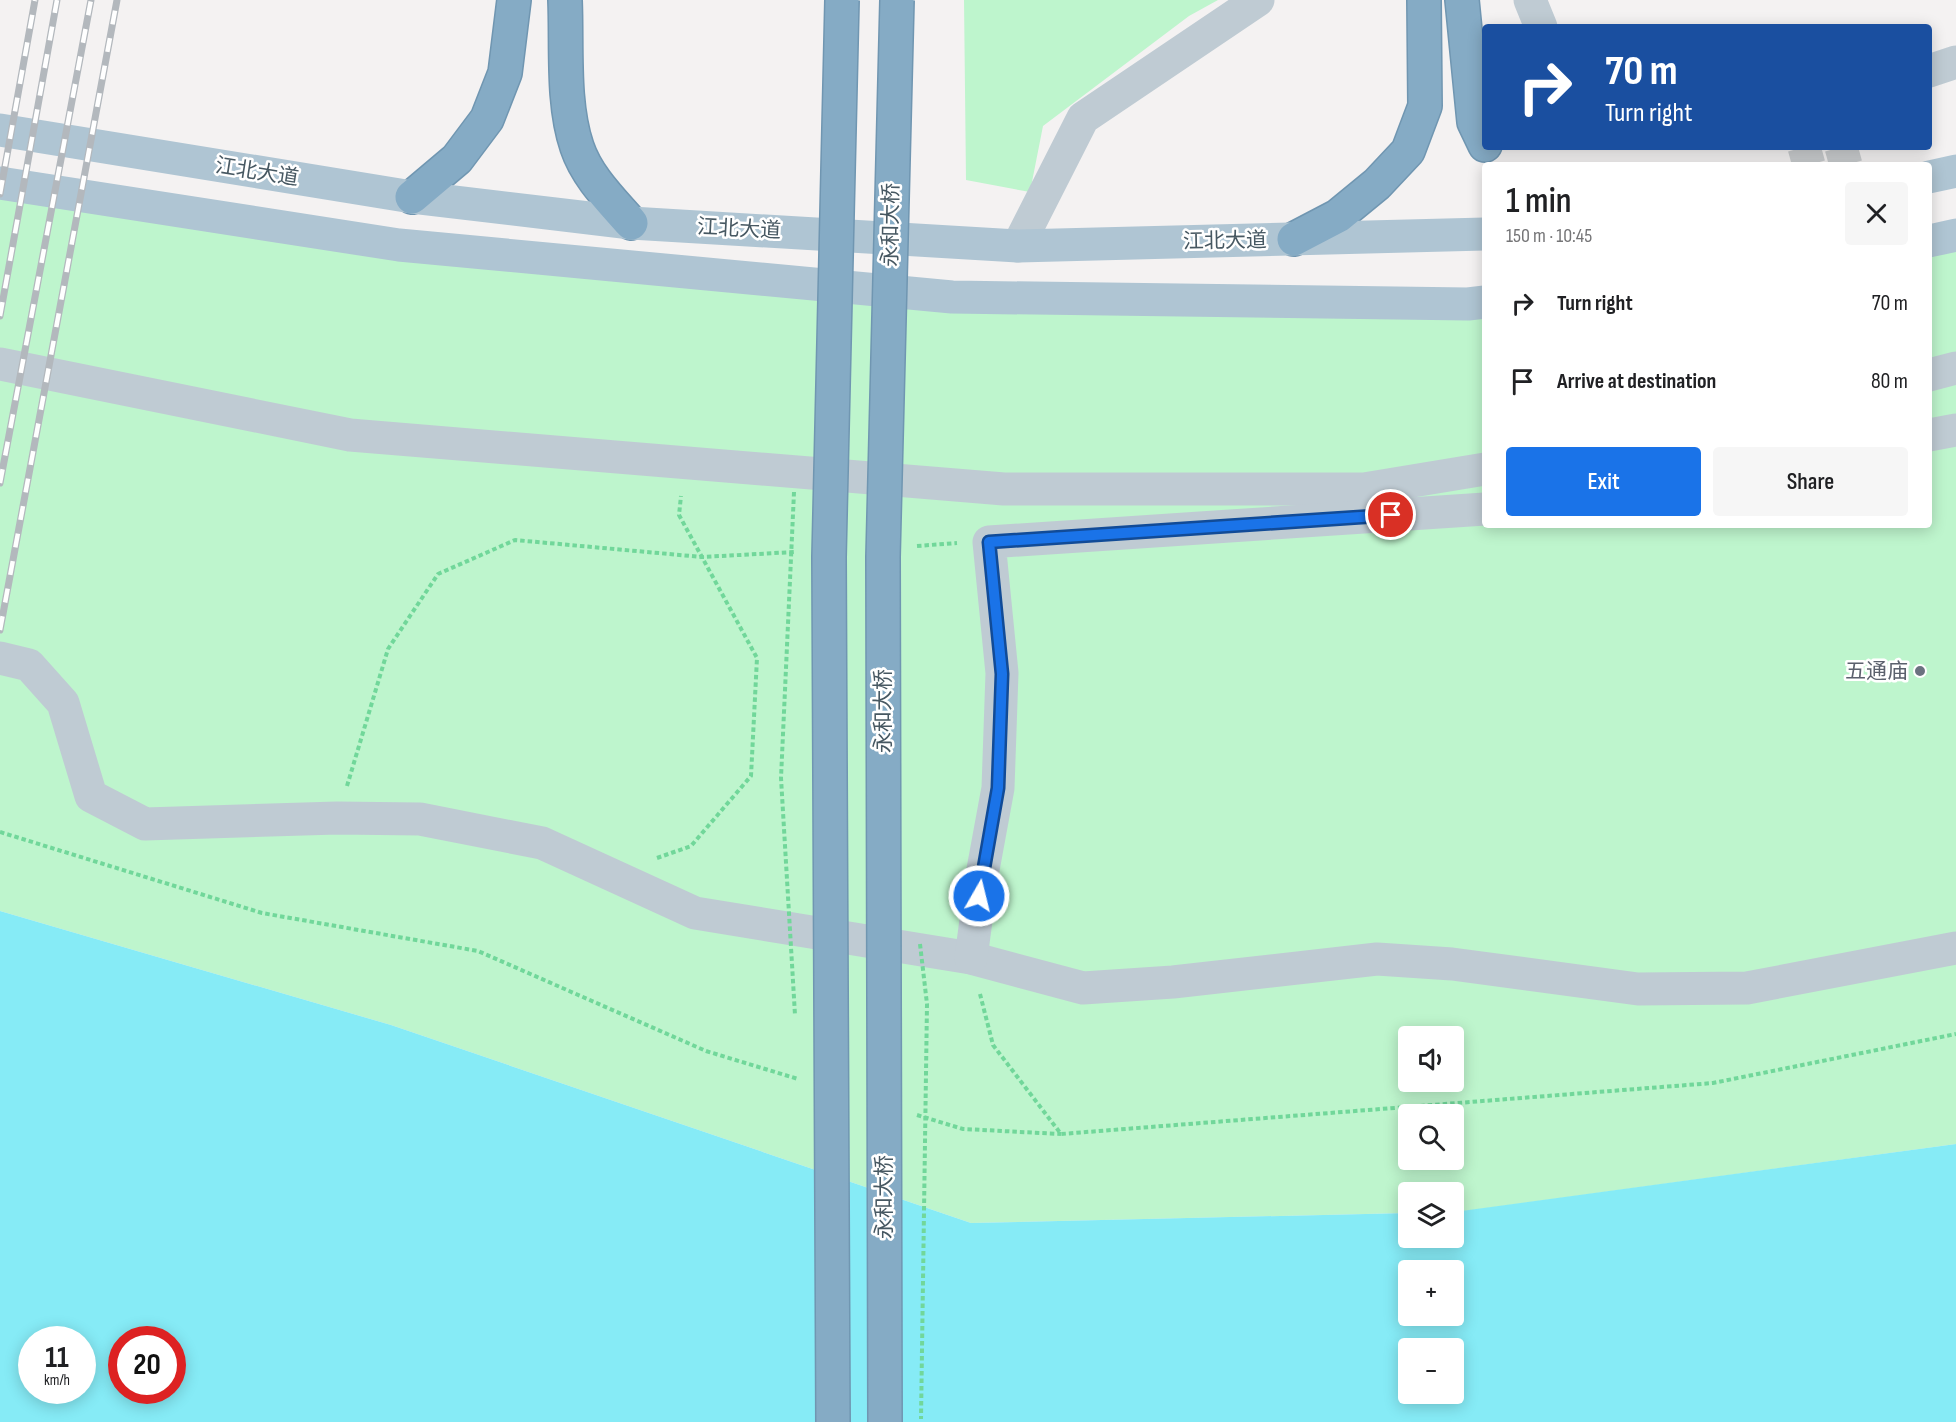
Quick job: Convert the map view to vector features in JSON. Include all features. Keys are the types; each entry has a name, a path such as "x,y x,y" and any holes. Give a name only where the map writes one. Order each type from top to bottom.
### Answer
{"highway":[{"path":"412,198 457,159 486,119 505,72 514,0"},
{"path":"565,0 568,110 578,149 596,183 631,223"},
{"path":"833,1422 829,557 842,0"},
{"name":"永和大桥","path":"885,1422 883,557 897,0"},
{"path":"1294,239 1338,216 1377,184 1408,152 1425,106 1424,0"},
{"path":"1462,0 1474,122 1482,138"}],"main road":[{"name":"江北大道","path":"0,130 412,198 631,223 1018,246 1482,234"},
{"path":"1932,176 1956,171"},
{"path":"0,183 399,245 951,297 1482,302"},
{"path":"1932,240 1956,235"}],"street":[{"path":"1018,246 1083,118 1258,0"},
{"path":"1530,0 1540,24"},
{"path":"1932,69 1956,62"},
{"path":"0,364 350,435 1004,489 1364,489 1482,470"},
{"path":"1932,374 1956,368"},
{"path":"1932,434 1956,430"},
{"path":"971,958 982,875 998,788 1002,674 989,542 1482,509"},
{"path":"0,658 29,665 63,704 91,796 145,824 337,818 420,819 542,843 695,913 971,958 1083,988 1173,982 1377,959 1452,964 1638,989 1747,988 1956,948"}],"path":[{"path":"610,874 692,846 751,776 757,658 680,515"},
{"path":"337,818 388,650 438,574 515,540 702,557 798,552"},
{"path":"906,546 989,542"},
{"path":"0,832 262,913 478,951 706,1051 807,1081"},
{"path":"971,958 993,1045 1061,1134"},
{"path":"907,1112 963,1129 1061,1134 1713,1083 1956,1034"}],"green space":[{"path":"964,0 1218,0 1189,16 1043,126 1030,192 966,180"},
{"path":"0,183 951,297 1482,302 1482,528 1932,528 1932,240 1956,235 1956,1144 1464,1211 1464,1182 1398,1182 1398,1213 971,1223 391,1025 0,911"}],"water":[{"path":"0,911 391,1025 971,1223 1398,1213 1398,1248 1464,1248 1464,1211 1956,1144 1956,1422 0,1422"}],"tunnel":[{"path":"1805,150 1808,162"},
{"path":"1842,150 1845,162"}],"railway":[{"path":"0,194 35,0"},
{"path":"0,316 57,0"},
{"path":"0,483 91,0"},
{"path":"0,630 117,0"}],"place":[{"name":"五通庙","path":"1920,671"}],"route":[{"path":"979,896 998,788 1002,674 989,542 1391,515"}]}
